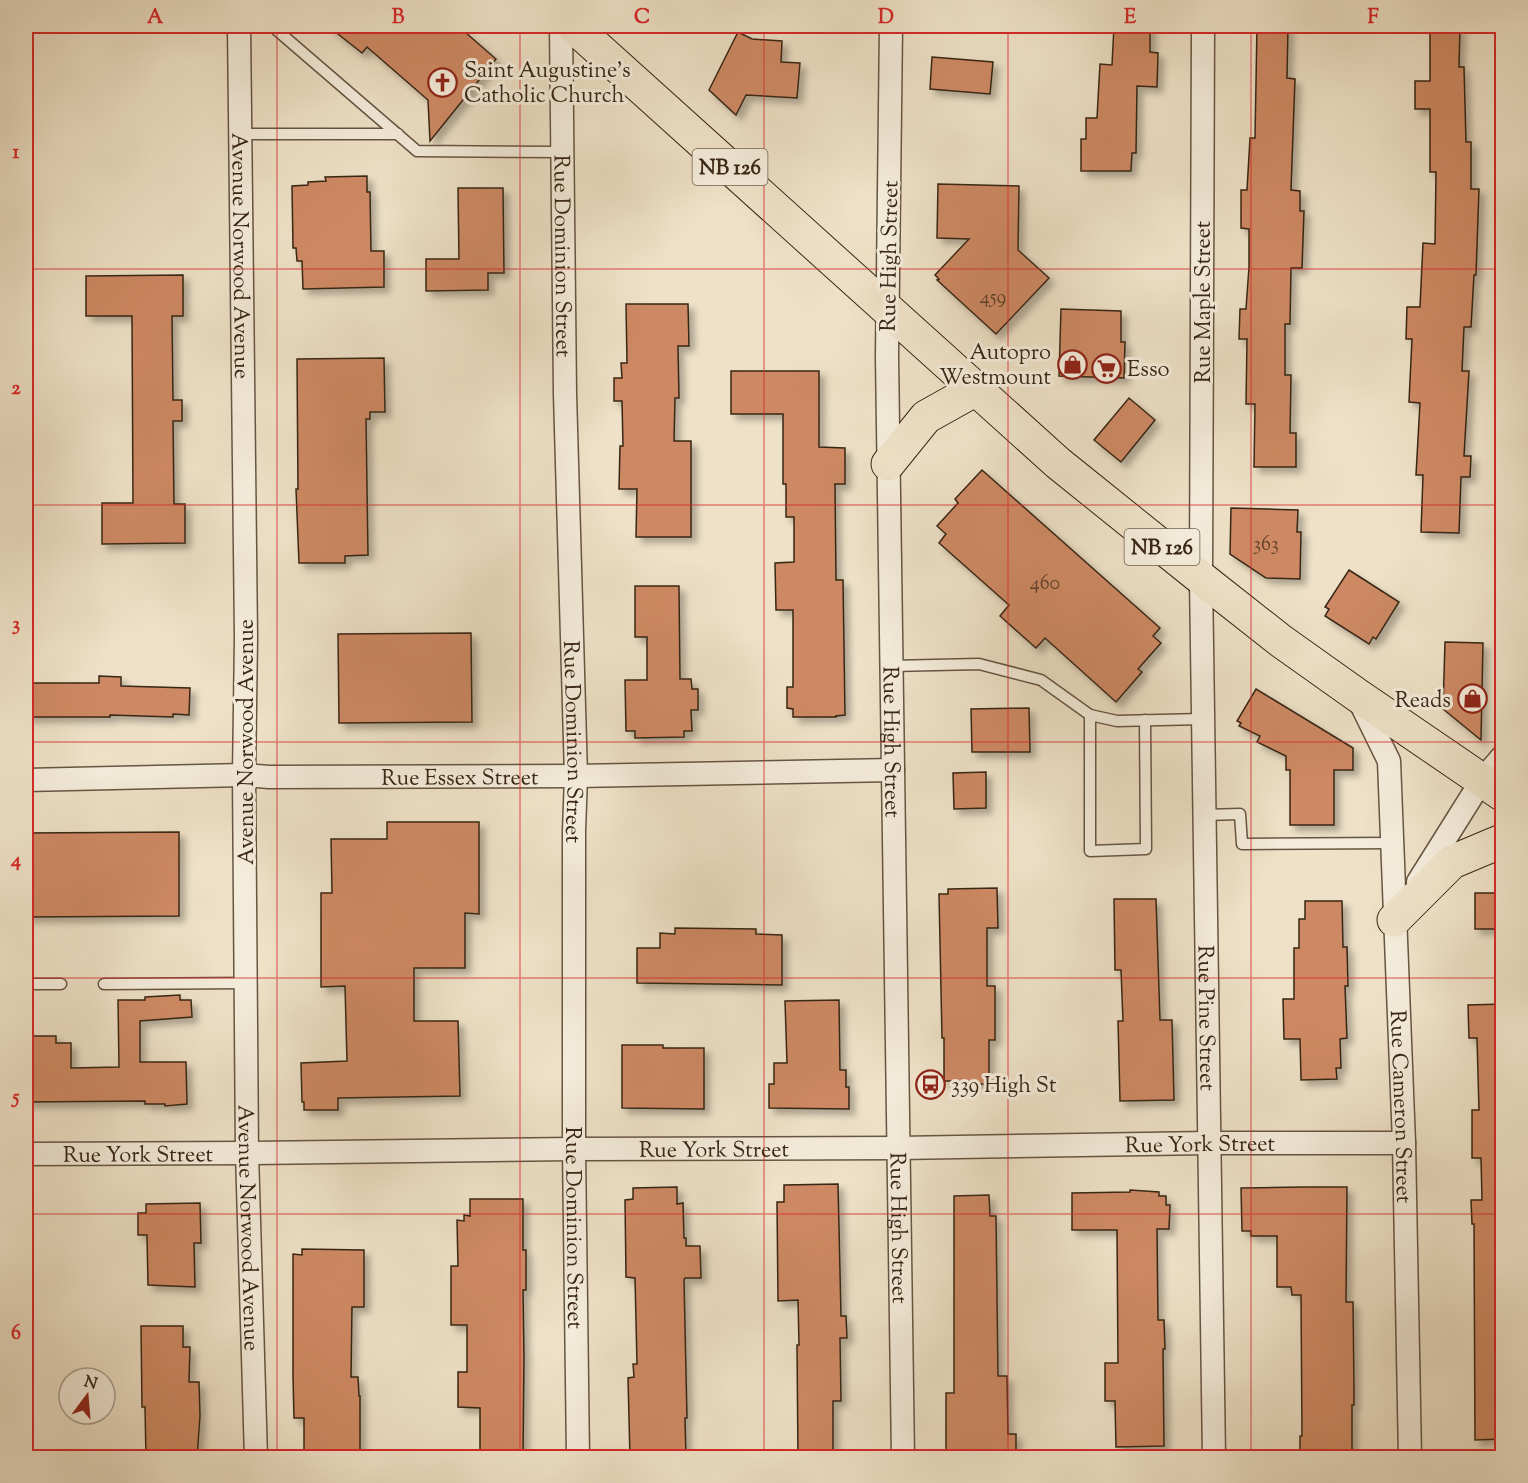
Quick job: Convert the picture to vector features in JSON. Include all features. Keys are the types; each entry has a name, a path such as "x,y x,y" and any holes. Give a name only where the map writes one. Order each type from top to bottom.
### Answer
{"main road":[{"name":"NB 126","path":"573,26 1058,463 1281,641 1357,695 1496,777"},
{"path":"888,464 926,417 976,389"},
{"path":"1394,920 1452,862 1503,841"}],"street":[{"name":"Avenue Norwood Avenue","path":"239,26 246,638 244,775 247,1154 256,1458"},
{"name":"Rue Dominion Street","path":"561,26 566,394 576,777 574,1149 578,1458"},
{"name":"Rue High Street","path":"891,26 887,309 888,464 903,1458"},
{"name":"Rue Maple Street","path":"1201,578 1203,26"},
{"name":"Rue Pine Street","path":"1201,578 1214,1458"},
{"name":"Rue Cameron Street","path":"1357,695 1389,761 1404,1143 1410,1458"},
{"name":"Rue Essex Street","path":"26,780 244,775 269,777 576,777 893,770"},
{"path":"1394,920 1496,777"},
{"name":"Rue York Street","path":"26,1154 1404,1143"}],"lane":[{"path":"272,26 417,151 562,152"},
{"path":"240,134 398,134"},
{"path":"891,666 979,664 1041,680 1090,715 1117,721 1203,719"},
{"path":"1090,715 1090,851 1146,849 1145,720"},
{"path":"1204,815 1240,814 1242,844 1392,843"},
{"path":"104,984 246,982"},
{"path":"26,984 61,984"}],"building":[{"name":"Saint Augustine's Catholic Church","path":"328,26 458,26 496,59 430,141 428,100 367,47 362,53"},
{"path":"1114,26 1150,26 1150,52 1158,53 1157,87 1137,86 1136,153 1132,153 1131,171 1081,171 1081,139 1086,139 1086,118 1097,118 1100,64 1112,65"},
{"path":"1257,26 1288,26 1287,78 1295,79 1291,190 1300,191 1300,211 1304,211 1302,268 1291,268 1290,324 1285,324 1285,375 1291,375 1290,433 1296,433 1296,467 1254,467 1255,404 1246,404 1247,339 1239,339 1240,309 1246,309 1249,267 1249,229 1241,228 1241,190 1247,190 1250,138 1255,138"},
{"path":"1430,26 1460,26 1459,67 1464,67 1466,142 1471,142 1471,189 1479,189 1476,275 1474,275 1471,327 1464,327 1462,371 1469,371 1464,456 1471,456 1470,477 1461,477 1459,533 1421,532 1423,475 1416,475 1420,403 1409,402 1412,339 1406,339 1407,307 1420,307 1423,243 1435,244 1436,172 1430,172 1430,109 1415,109 1415,81 1430,81"},
{"path":"738,32 752,39 782,41 781,62 800,63 797,98 746,95 736,115 709,90"},
{"path":"932,57 993,62 990,94 930,89"},
{"path":"367,176 367,192 370,192 371,251 384,251 384,287 303,289 302,261 297,261 296,248 293,248 292,186 326,181 325,177"},
{"path":"938,184 1019,186 1018,250 1049,278 996,334 937,280 939,279 935,275 969,239 937,238"},
{"path":"458,188 503,188 504,273 488,273 488,290 426,291 426,259 459,259"},
{"path":"183,275 183,316 172,316 173,400 182,400 182,421 173,421 174,504 185,504 185,543 102,544 102,503 133,503 132,316 86,316 86,276"},
{"path":"626,304 688,304 689,346 678,346 679,398 675,398 674,441 691,441 691,537 636,537 637,489 619,489 620,446 623,446 622,401 614,401 614,378 622,378 621,363 627,363"},
{"path":"1061,309 1121,311 1121,342 1125,342 1124,378 1059,376"},
{"path":"384,358 385,412 370,412 370,419 366,419 368,555 345,556 345,563 299,563 296,489 298,489 297,359"},
{"path":"731,371 819,371 819,447 845,448 845,484 835,484 836,580 843,580 845,715 793,717 793,709 787,708 787,687 793,687 793,610 776,610 775,563 794,562 794,517 786,517 786,484 783,484 783,414 731,414"},
{"path":"1129,398 1155,420 1121,462 1094,440"},
{"path":"982,470 1160,628 1153,636 1161,643 1138,669 1142,672 1116,702 1045,638 1036,648 1000,616 1009,605 939,543 946,534 937,526 958,503 955,499"},
{"path":"1231,508 1298,510 1297,532 1301,532 1300,579 1266,578 1230,554"},
{"path":"1349,570 1399,602 1376,639 1373,637 1369,644 1325,616 1329,609 1325,607"},
{"path":"635,586 679,586 680,679 691,679 692,689 698,689 698,710 691,710 692,731 684,731 684,737 635,738 635,731 626,731 625,680 647,680 647,637 635,637"},
{"path":"471,633 472,722 339,723 338,634"},
{"path":"1445,642 1483,643 1481,740 1443,709"},
{"path":"99,676 121,677 121,686 190,688 189,715 173,714 173,717 110,715 110,717 27,717 27,683 99,683"},
{"path":"1256,689 1353,748 1353,770 1334,770 1334,825 1290,825 1290,770 1286,770 1286,756 1257,742 1260,736 1239,726 1241,723 1237,721"},
{"path":"1029,708 1030,752 972,752 971,709"},
{"path":"986,772 986,808 954,809 953,773"},
{"path":"387,822 479,822 479,914 465,913 465,968 414,968 414,1021 458,1021 460,1096 338,1098 338,1110 304,1110 301,1063 347,1061 345,986 321,987 321,893 332,893 331,839 387,839"},
{"path":"179,832 179,916 26,917 26,833"},
{"path":"997,888 998,928 987,928 987,986 995,986 995,1040 989,1040 989,1084 954,1084 953,1081 944,1081 939,894 948,894 948,889"},
{"path":"1475,893 1503,893 1503,929 1475,929"},
{"path":"1114,899 1156,899 1160,1020 1172,1020 1174,1100 1120,1101 1118,1021 1123,1021 1121,970 1115,970"},
{"path":"1305,901 1342,901 1343,947 1347,947 1348,986 1345,986 1347,1038 1340,1039 1341,1068 1336,1068 1337,1079 1301,1080 1300,1039 1284,1039 1283,999 1294,999 1294,948 1299,948 1299,919 1305,919"},
{"path":"675,928 756,929 756,934 782,935 782,985 637,983 637,948 660,948 660,933 675,934"},
{"path":"180,995 180,1000 191,1000 192,1017 140,1021 140,1062 186,1062 187,1104 165,1106 165,1104 145,1104 145,1101 26,1102 26,1036 56,1036 56,1043 71,1043 71,1068 119,1067 118,1000 145,1000 145,997"},
{"path":"839,1000 840,1070 846,1070 849,1109 769,1108 769,1084 774,1084 774,1063 787,1063 785,1001"},
{"path":"1503,1004 1503,1439 1475,1440 1474,1224 1472,1224 1471,1200 1482,1200 1481,1158 1472,1158 1472,1110 1479,1110 1477,1038 1469,1038 1468,1005"},
{"path":"622,1045 704,1048 704,1109 622,1108"},
{"path":"838,1184 841,1316 846,1316 847,1338 840,1338 841,1401 833,1401 833,1458 798,1458 798,1300 778,1301 777,1202 784,1202 784,1185"},
{"path":"677,1187 677,1204 683,1203 686,1246 700,1246 701,1278 685,1278 684,1280 686,1458 630,1458 628,1378 634,1377 633,1364 637,1364 635,1278 626,1277 625,1200 633,1199 633,1188"},
{"path":"1347,1187 1346,1302 1353,1302 1352,1454 1349,1454 1350,1458 1300,1458 1300,1436 1302,1436 1301,1295 1292,1295 1291,1287 1277,1287 1277,1236 1251,1236 1251,1231 1242,1231 1241,1188"},
{"path":"1130,1190 1159,1192 1159,1196 1166,1196 1166,1205 1170,1205 1169,1229 1157,1229 1158,1320 1164,1320 1165,1349 1163,1349 1164,1446 1116,1447 1115,1401 1105,1401 1105,1363 1118,1363 1117,1230 1072,1230 1072,1193 1130,1192"},
{"path":"989,1195 990,1216 996,1216 998,1376 1007,1376 1008,1434 1016,1434 1016,1458 946,1458 946,1393 954,1393 954,1196"},
{"path":"470,1199 523,1199 526,1290 523,1290 523,1458 480,1458 480,1408 458,1407 458,1372 467,1372 467,1325 451,1325 451,1266 458,1266 457,1220 464,1221 464,1215 470,1216"},
{"path":"200,1203 201,1243 194,1243 195,1287 148,1285 147,1235 138,1235 138,1213 146,1213 146,1204"},
{"path":"302,1249 364,1250 364,1307 352,1307 351,1377 358,1377 360,1458 304,1458 304,1418 294,1418 293,1377 293,1254 302,1255"},
{"path":"141,1326 183,1326 183,1347 190,1347 189,1382 199,1382 200,1416 197,1458 146,1458 145,1407 142,1407"}],"place":[{"name":"Saint Augustine's Catholic Church","path":"443,82"},
{"name":"Autopro Westmount","path":"1072,364"},
{"name":"Esso","path":"1106,368"},
{"name":"Reads","path":"1472,699"},
{"name":"339 High St","path":"930,1084"}]}
